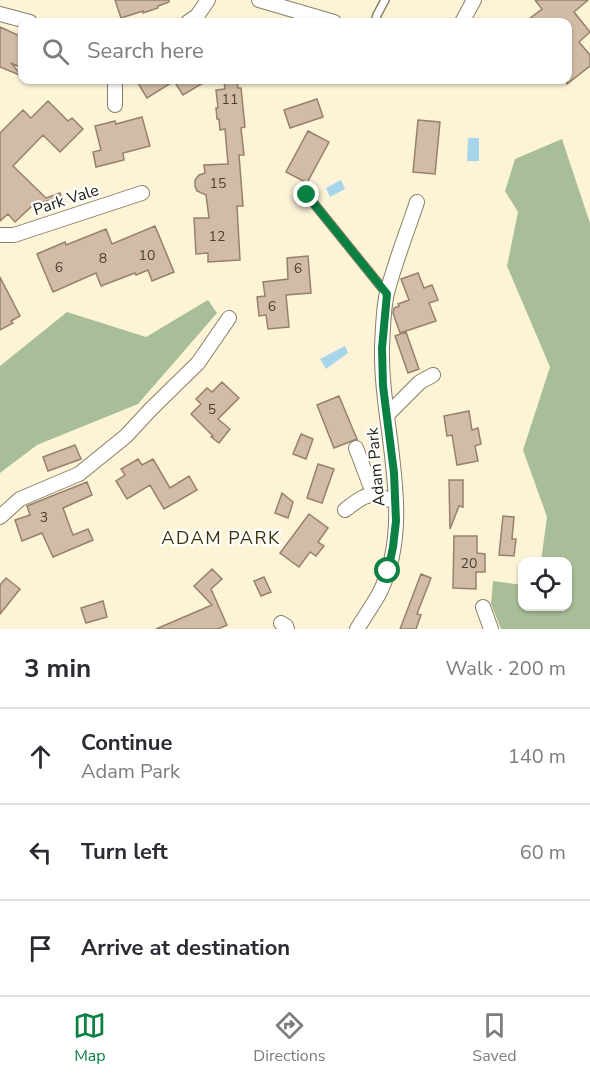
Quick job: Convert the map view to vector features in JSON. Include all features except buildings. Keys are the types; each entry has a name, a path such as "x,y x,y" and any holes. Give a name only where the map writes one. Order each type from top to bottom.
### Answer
{"street":[{"path":"194,18 208,0"},
{"path":"259,0 320,18"},
{"path":"304,0 316,17"},
{"path":"464,18 474,0"},
{"path":"0,14 18,19"},
{"path":"115,84 115,105"},
{"name":"Park Vale","path":"0,235 14,235 142,193"},
{"name":"Adam Park","path":"357,629 379,594 388,571 393,547 396,502 388,414 383,386 382,348 387,294 417,202"},
{"path":"0,517 20,499 79,474 126,436 198,363 229,318"},
{"path":"388,414 420,382 433,375"},
{"path":"356,448 376,495"},
{"path":"345,510 370,495 396,502"},
{"path":"483,607 491,629"}],"lane":[{"path":"376,18 384,0"},
{"path":"307,195 387,294"}],"green space":[{"path":"562,139 590,223 590,629 501,629 491,604 493,581 518,584 518,611 572,611 572,557 542,557 547,517 523,450 550,367 507,266 518,212 505,191 515,159"},
{"path":"208,300 217,313 138,404 37,445 0,473 0,366 67,312 146,337"}],"water":[{"path":"468,138 479,138 479,161 467,161"},
{"path":"341,180 345,189 330,197 326,188"},
{"path":"345,346 348,353 326,369 320,359"}],"district":[{"name":"ADAM PARK","path":"221,538"}],"route":[{"path":"307,195 387,294 382,348 383,386 388,414 396,502 393,547 388,571"}]}
